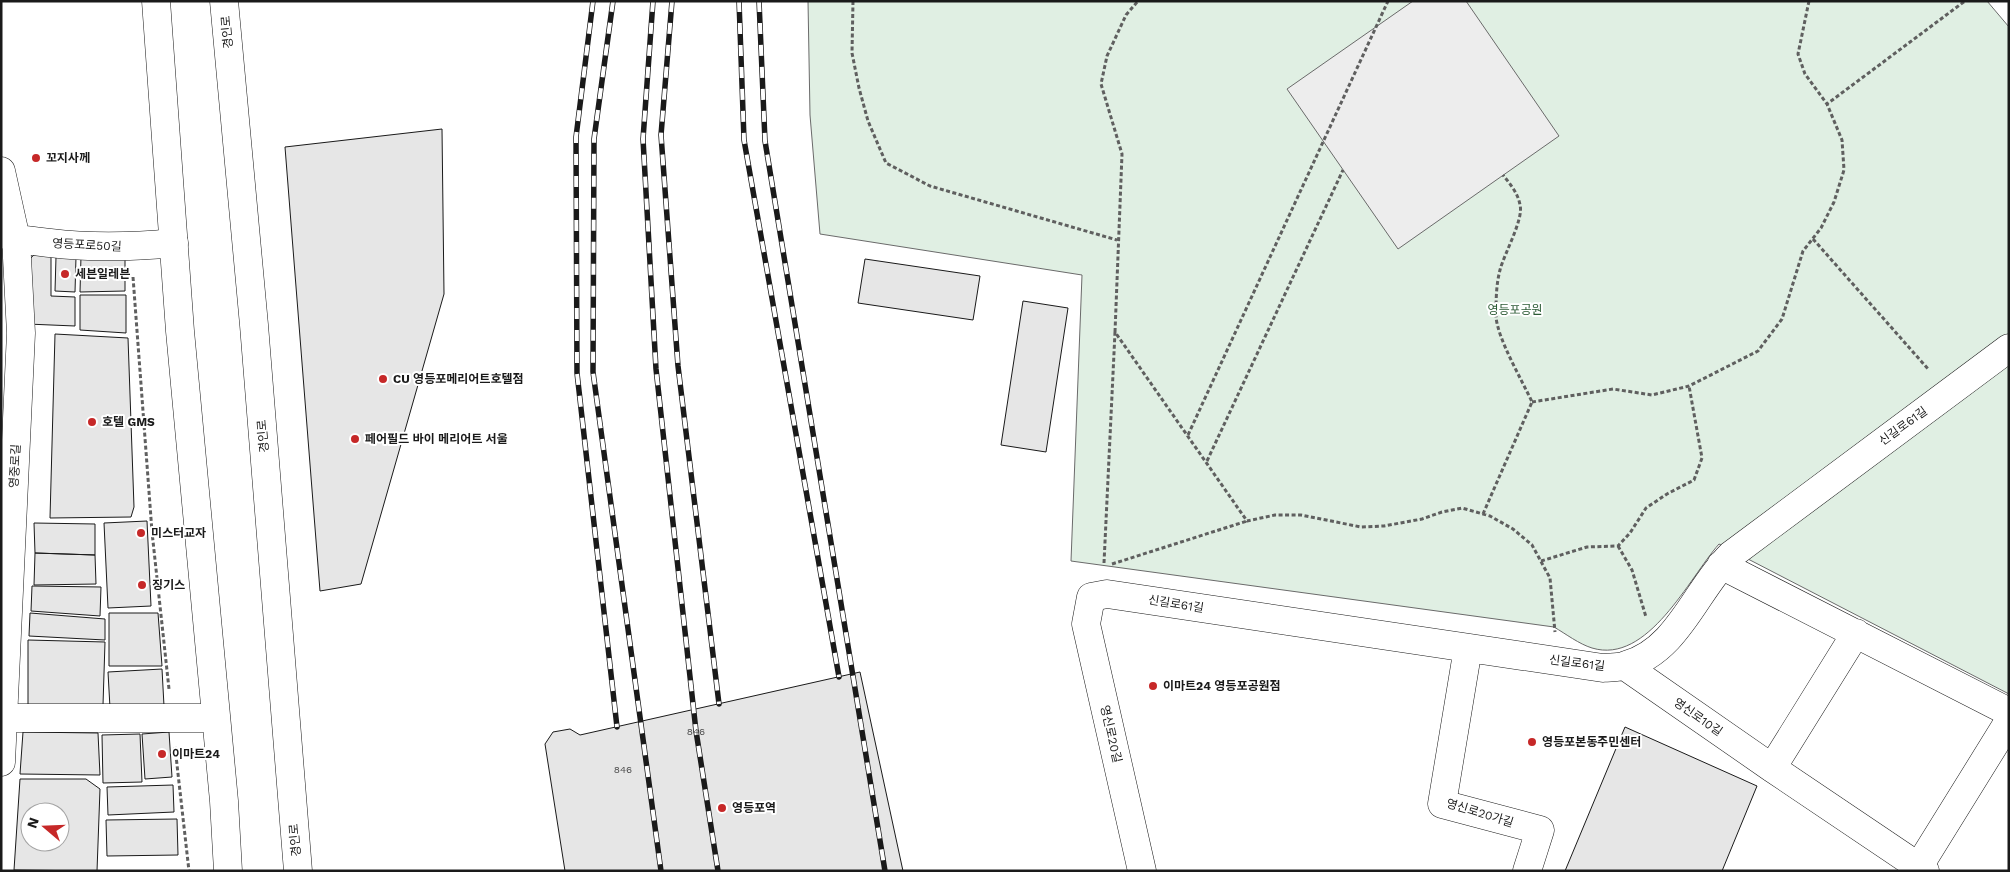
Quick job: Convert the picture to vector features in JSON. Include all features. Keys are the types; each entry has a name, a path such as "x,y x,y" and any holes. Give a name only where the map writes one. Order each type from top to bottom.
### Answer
{"street":[{"path":"156,1 174,243 224,802 228,871"},
{"name":"경인로","path":"224,1 254,325 298,871"},
{"name":"영중로길","path":"1,171 21,333 10,360 1,762"},
{"name":"영등포로50길","path":"9,236 81,247 131,247 174,243"},
{"name":"신길로61길","path":"1091,597 1107,594 1603,668 1625,666 1643,659 1673,633 1721,564 1766,528 2009,348"},
{"path":"1721,564 2009,712"},
{"name":"영신로20길","path":"1091,597 1086,624 1142,871"},
{"path":"1772,768 1856,633"},
{"name":"영신로20가길","path":"1468,648 1442,804 1540,830 1527,871"},
{"name":"영신로10길","path":"1625,666 1920,869 2009,721"},
{"path":"3,718 172,720 215,718"},
{"path":"224,802 240,871"}],"path":[{"path":"852,1 852,53 859,88 868,121 886,163 930,186 1117,240"},
{"path":"1138,1 1126,15 1107,56 1101,84 1122,154 1104,566 1248,521 1275,516 1301,515 1361,527 1384,526 1422,519 1462,508 1482,514 1513,529 1532,545 1550,578 1554,627"},
{"path":"1188,435 1388,1"},
{"path":"1532,402 1614,390 1652,395 1689,386 1758,351 1782,319 1802,251 1821,228 1834,202 1844,170 1842,140 1827,104 1804,74 1798,54 1809,1"},
{"path":"1827,104 1965,1"},
{"path":"1207,462 1343,170"},
{"path":"1482,514 1532,402 1507,350 1496,319 1496,291 1500,270 1507,248 1517,228 1521,206 1514,189 1503,175"},
{"path":"1813,239 1949,392"},
{"path":"131,247 152,532 189,871"},
{"path":"1115,332 1248,521"},
{"path":"1540,561 1587,546 1618,546 1630,533 1646,508 1667,494 1694,480 1702,458 1689,386"},
{"path":"1618,546 1632,570 1647,622"}],"green space":[{"name":"영등포공원","path":"808,1 1987,1 2009,27 2009,694 1719,544 1665,615 1649,632 1631,644 1612,650 1592,648 1554,627 1071,561 1082,275 820,234 810,115"}],"shaded area":[{"path":"1413,1 1466,1 1559,136 1398,249 1287,89"}],"building":[{"name":"페어필드 바이 메리어트 서울","path":"442,129 444,294 361,584 320,591 285,147"},
{"path":"125,253 125,291 80,292 81,256"},
{"path":"34,255 51,256 51,296 75,297 75,326 27,324 25,263"},
{"name":"세븐일레븐","path":"56,257 76,257 75,292 55,291"},
{"path":"865,259 980,276 973,320 858,303"},
{"path":"80,295 126,295 126,333 80,330"},
{"path":"1023,301 1068,308 1046,452 1001,445"},
{"name":"호텔 GMS","path":"55,334 128,338 134,507 131,517 50,518"},
{"path":"147,521 151,606 108,608 104,523"},
{"path":"34,523 95,524 95,555 35,553"},
{"path":"35,553 95,555 96,584 34,585"},
{"path":"32,586 101,587 100,616 31,611"},
{"path":"30,613 105,619 105,640 29,636"},
{"path":"109,613 158,613 162,666 109,666"},
{"path":"28,640 105,642 103,705 28,706"},
{"path":"162,669 164,706 110,708 108,672"},
{"name":"영등포역","path":"860,672 903,871 565,871 545,744 553,732 570,729 580,735"},
{"path":"1625,727 1757,786 1722,871 1565,871"},
{"path":"23,732 98,733 100,775 20,774"},
{"path":"169,732 172,777 145,779 142,734"},
{"path":"140,734 142,782 103,783 102,735"},
{"path":"20,779 86,779 100,789 97,871 14,870"},
{"path":"173,785 174,812 108,815 107,787"},
{"path":"177,819 178,855 107,856 106,820"}],"railway":[{"path":"593,1 576,137 577,373 617,727"},
{"path":"613,1 594,139 593,372 661,871"},
{"path":"653,1 643,139 656,369 696,731 718,871"},
{"path":"672,1 661,135 678,366 719,704"},
{"path":"739,1 744,140 839,677"},
{"path":"759,1 765,141 885,871"}],"place":[{"name":"꼬지사께","path":"36,158"},
{"name":"세븐일레븐","path":"65,274"},
{"name":"CU 영등포메리어트호텔점","path":"383,379"},
{"name":"호텔 GMS","path":"92,422"},
{"name":"페어필드 바이 메리어트 서울","path":"355,439"},
{"name":"미스터교자","path":"141,533"},
{"name":"징기스","path":"142,585"},
{"name":"이마트24 영등포공원점","path":"1153,686"},
{"name":"영등포본동주민센터","path":"1532,742"},
{"name":"이마트24","path":"162,754"},
{"name":"영등포역","path":"722,808"}]}
